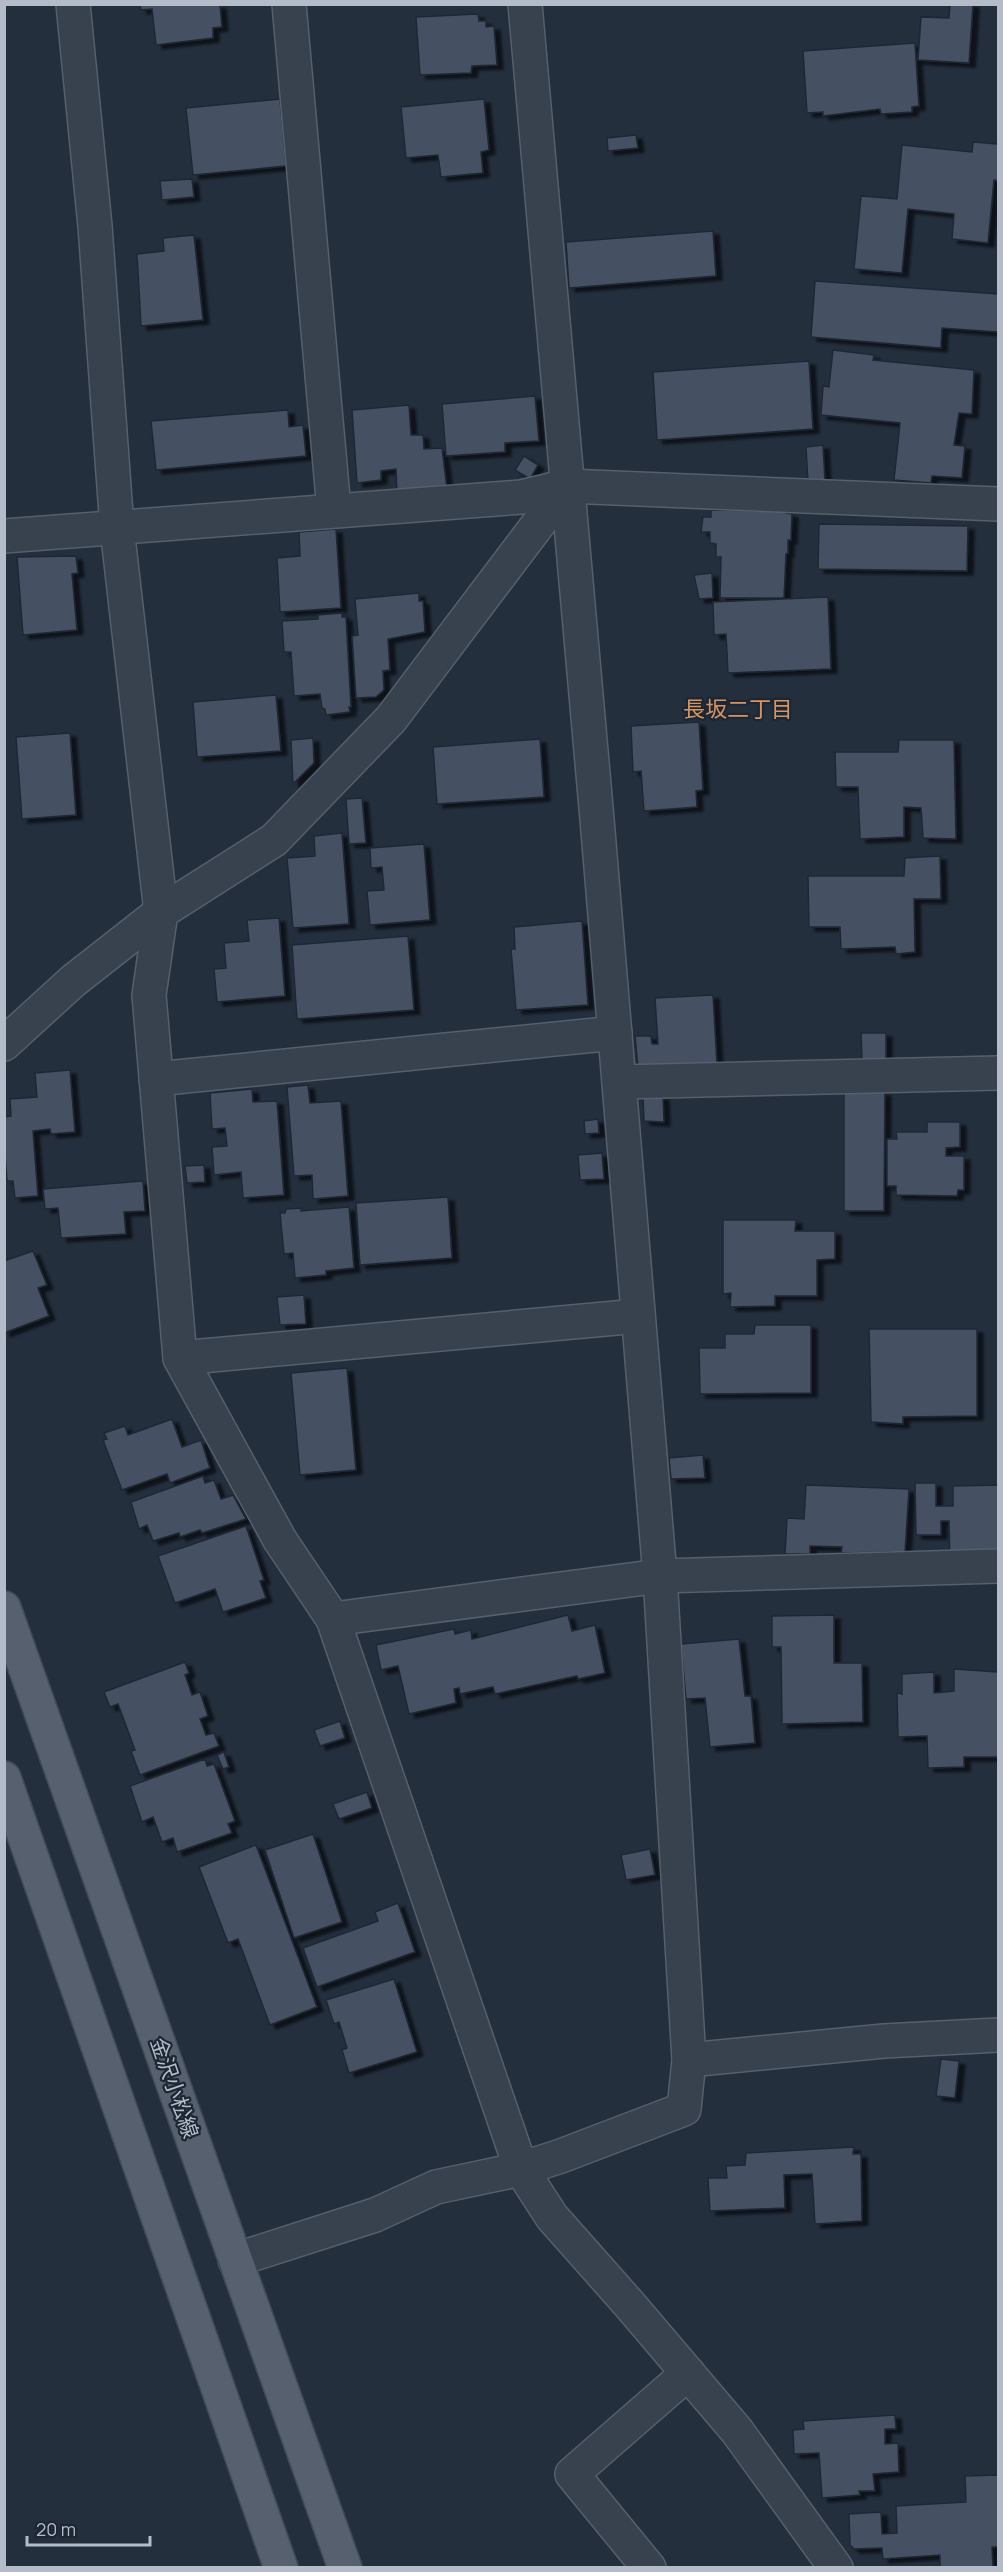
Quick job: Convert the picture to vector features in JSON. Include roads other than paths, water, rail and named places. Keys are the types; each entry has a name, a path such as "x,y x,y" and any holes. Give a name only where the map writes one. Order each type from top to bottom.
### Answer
{"main road":[{"name":"金沢小松線","path":"4,1608 345,2568"},
{"path":"4,1778 281,2568"}],"street":[{"path":"73,4 94,226 117,528 160,912 149,995 180,1358 280,1540 333,1619 521,2169 552,2217 737,2431 836,2568"},
{"path":"289,4 334,510"},
{"path":"235,2259 375,2215 436,2187 521,2169 684,2109 689,2060 660,1576 525,4"},
{"path":"4,536 521,496 567,486 999,504"},
{"path":"4,1044 73,981 160,912 274,840 391,718 567,486"},
{"path":"156,1079 615,1033"},
{"path":"619,1082 999,1073"},
{"path":"180,1358 638,1316"},
{"path":"333,1619 660,1576 999,1566"},
{"path":"689,2060 884,2041 999,2035"},
{"path":"649,2568 572,2474 688,2373"}],"district":[{"name":"長坂二丁目","path":"738,709"}]}
